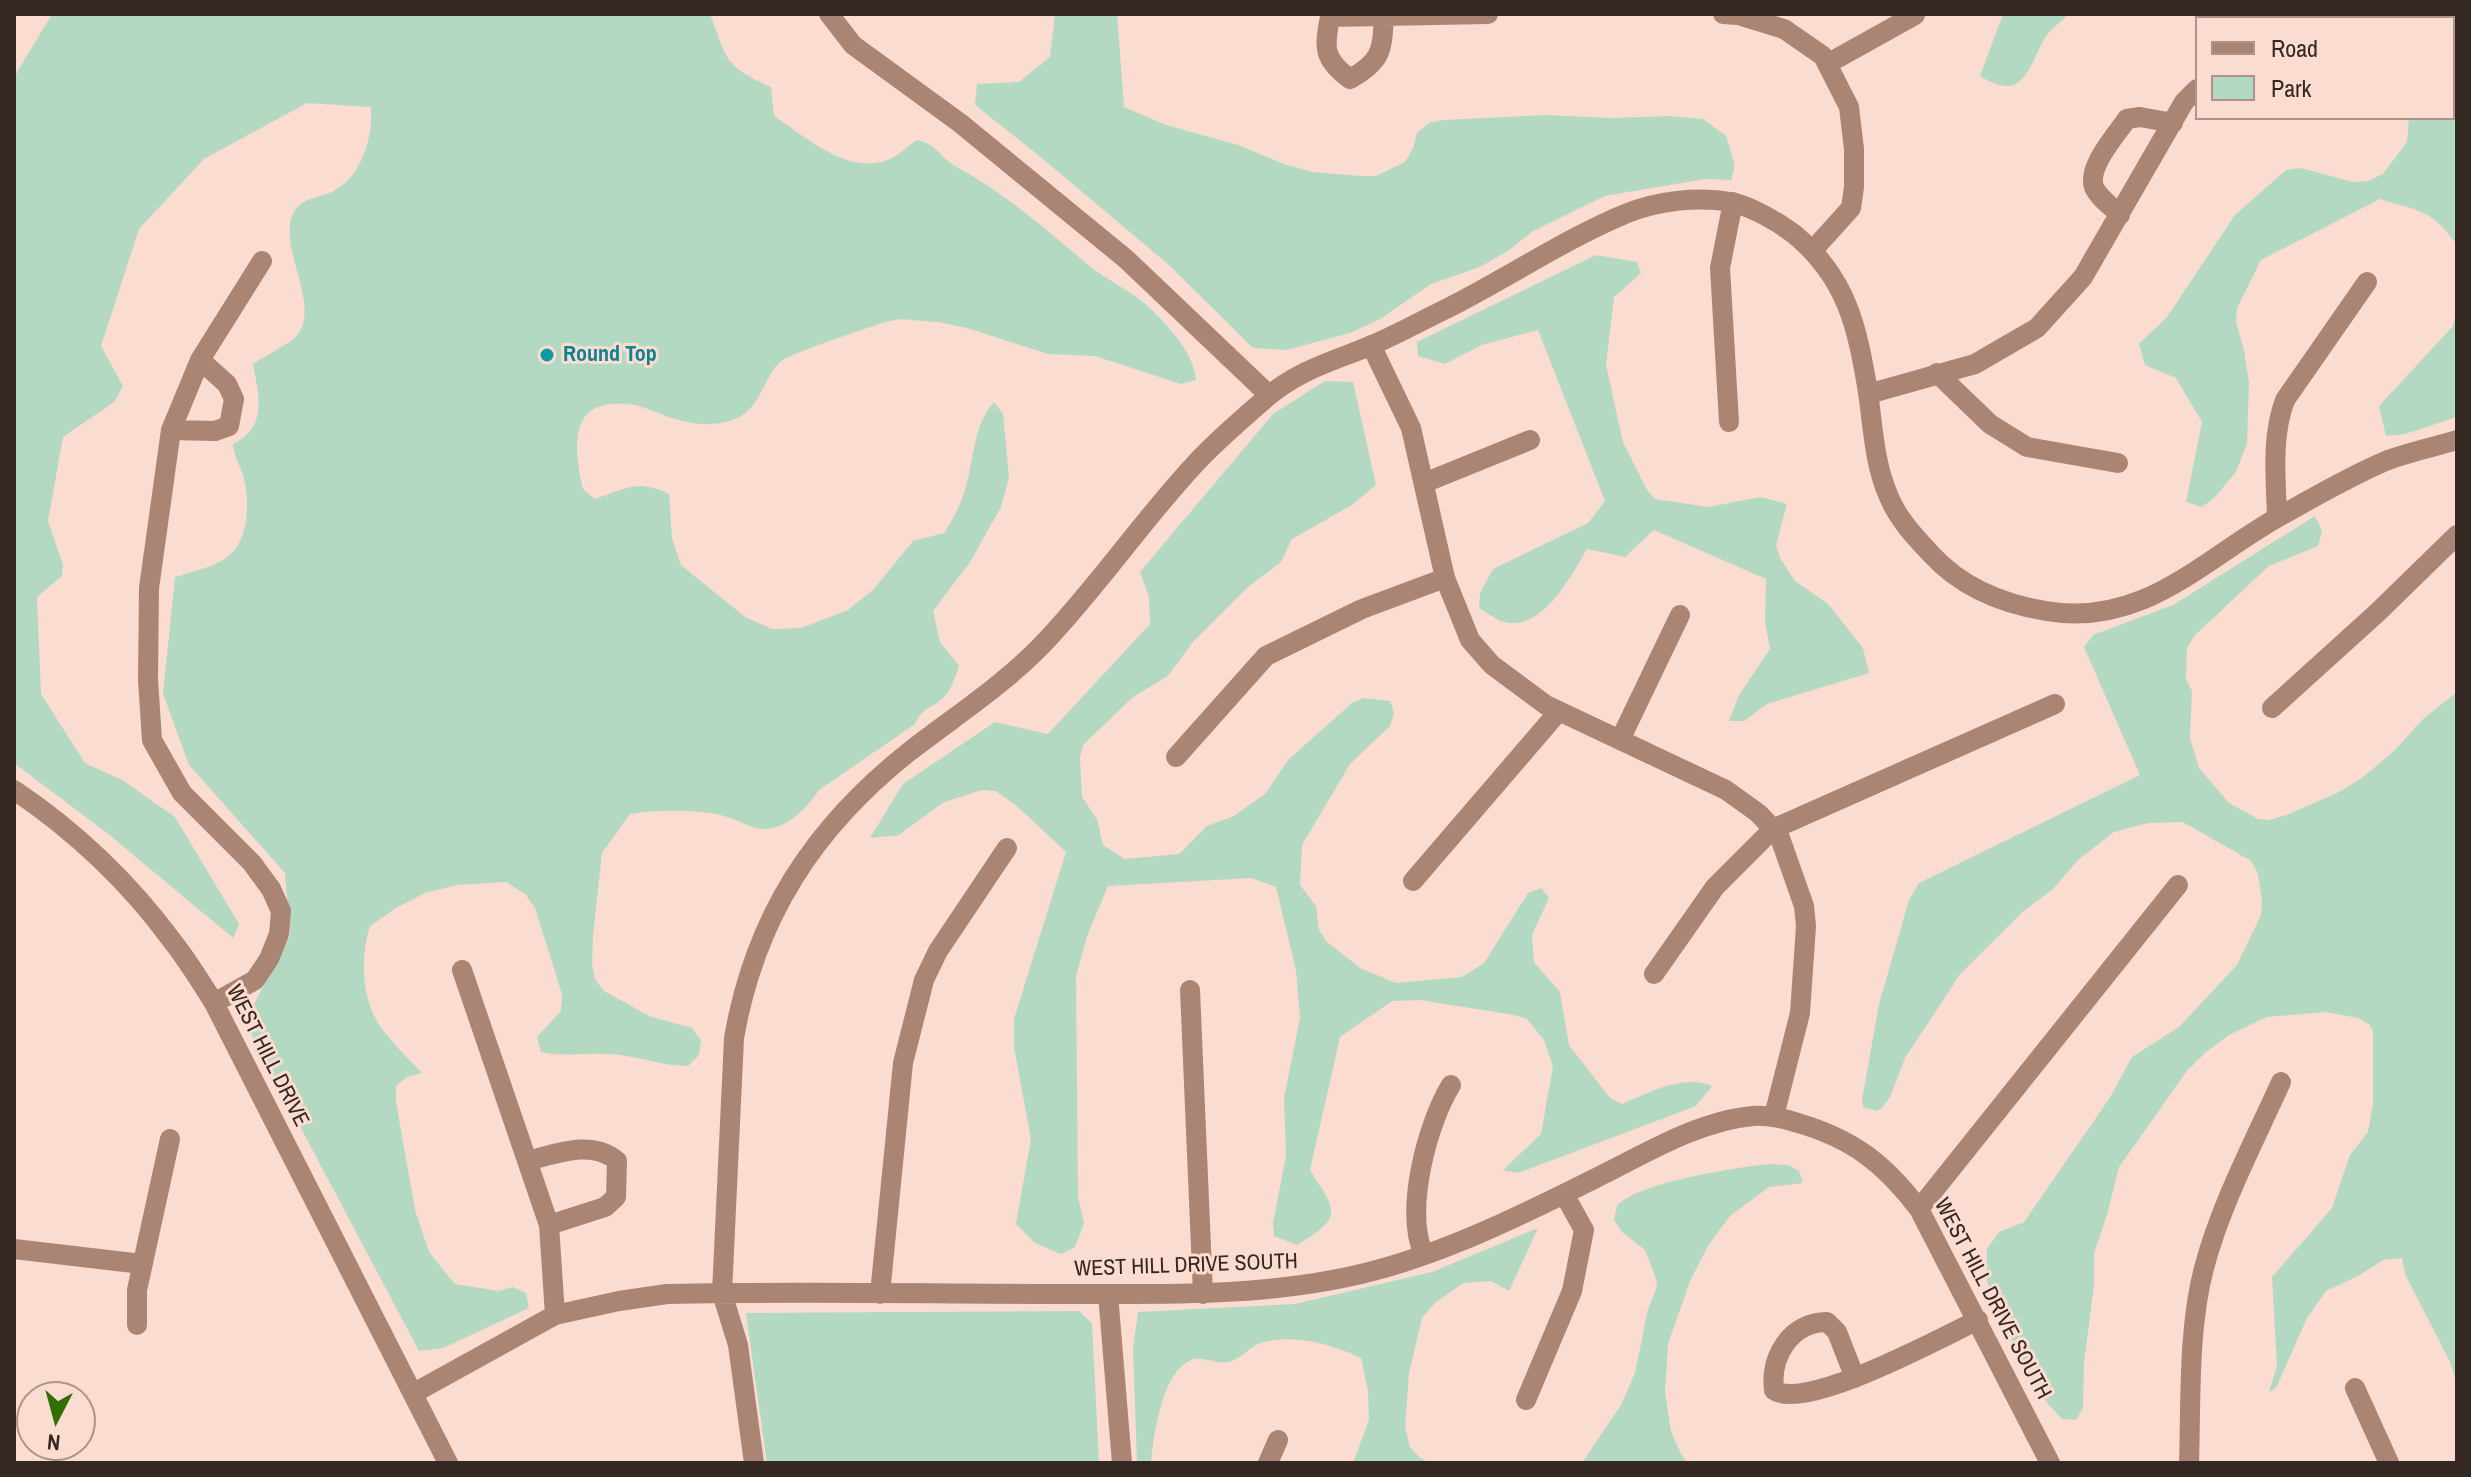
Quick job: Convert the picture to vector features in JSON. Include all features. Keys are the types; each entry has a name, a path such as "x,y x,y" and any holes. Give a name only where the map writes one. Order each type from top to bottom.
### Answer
{"street":[{"path":"829,14 853,45 960,123 1114,249 1269,395"},
{"path":"1384,16 1488,14"},
{"path":"1723,14 1738,15 1784,29 1823,56 1849,107 1854,149 1851,208 1813,250"},
{"path":"1827,64 1915,15"},
{"path":"1868,394 1975,364 2037,328 2083,277 2184,102 2195,91"},
{"path":"2120,215 2095,190 2092,182 2098,160 2127,119 2140,117 2173,123"},
{"path":"754,1463 738,1345 722,1293 734,1038 740,1001 752,962 775,907 831,824 853,800 907,754 991,691 1039,648 1196,462 1269,395 1310,368 1371,345 1630,212 1683,200 1733,202 1783,225 1813,250 1833,275 1846,299 1868,394 1878,468 1890,500 1908,528 1937,561 1972,588 2007,603 2050,612 2092,615 2133,604 2165,590 2277,517 2389,460 2457,440"},
{"path":"1729,422 1720,268 1733,202"},
{"path":"214,1003 255,980 269,959 279,934 281,911 271,889 252,863 182,793 152,740 148,680 149,588 171,430 200,360 262,261"},
{"path":"2277,517 2276,448 2282,409 2367,282"},
{"path":"1371,345 1411,428 1445,578 1470,640 1492,665 1546,705 1726,790 1758,813 1779,835 1804,906 1806,926 1800,1013 1774,1116"},
{"path":"171,430 215,431 229,426 234,399 227,384 200,360"},
{"path":"1937,373 1990,424 2027,447 2118,463"},
{"path":"1424,483 1530,440"},
{"path":"2272,708 2457,535"},
{"path":"1176,757 1266,656 1362,609 1445,578"},
{"path":"1620,740 1680,615"},
{"path":"1654,974 1715,887 1773,829 2055,704"},
{"path":"1413,881 1559,711"},
{"name":"WEST HILL DRIVE","path":"14,790 73,836 135,895 173,942 214,1003 448,1463"},
{"path":"880,1294 903,1063 924,980 938,951 1007,848"},
{"path":"1919,1209 2178,885"},
{"path":"462,970 549,1225 555,1315"},
{"path":"1190,990 1203,1294"},
{"path":"2189,1463 2192,1348 2203,1270 2221,1217 2281,1082"},
{"path":"1424,1255 1419,1244 1417,1204 1433,1124 1451,1085"},
{"name":"WEST HILL DRIVE SOUTH","path":"414,1393 555,1315 667,1294 1203,1294 1304,1287 1424,1255 1717,1122 1751,1116 1774,1116 1833,1133 1869,1156 1907,1193 1919,1209 1978,1320 2050,1463"},
{"path":"137,1325 137,1290 170,1139"},
{"path":"527,1161 576,1148 608,1153 617,1161 616,1197 605,1207 549,1225"},
{"path":"1526,1400 1572,1291 1584,1230 1564,1194"},
{"path":"14,1249 142,1264"},
{"path":"1108,1294 1122,1463"},
{"path":"1855,1378 1978,1320"},
{"path":"2355,1388 2389,1463"},
{"path":"1268,1463 1278,1440"}],"green space":[{"path":"52,14 710,14 729,60 744,73 771,87 774,116 814,144 859,163 890,159 916,140 934,147 949,162 1023,211 1148,307 1182,345 1195,371 1196,380 1181,384 1095,356 1048,354 967,328 899,319 785,359 774,370 750,409 735,419 716,424 696,424 638,406 613,404 597,407 586,415 577,439 583,489 595,499 640,486 669,494 672,538 681,565 745,617 772,629 801,628 848,610 873,590 913,541 944,533 956,513 968,481 981,423 994,402 1003,414 1009,477 1001,507 970,562 933,611 940,642 959,666 947,694 925,711 915,724 819,790 807,806 782,825 763,829 724,816 690,811 630,814 602,853 593,935 595,979 604,991 649,1016 692,1028 701,1040 699,1055 688,1066 616,1055 541,1052 537,1037 561,1011 562,994 535,908 525,894 506,882 457,885 425,893 370,926 364,980 370,1007 387,1036 422,1073 407,1077 396,1086 396,1102 415,1210 429,1252 455,1284 499,1291 513,1287 526,1293 529,1308 443,1348 419,1351 250,1032 253,1006 290,936 285,873 189,765 163,694 175,577 223,560 238,545 246,524 246,489 233,444 252,429 256,420 259,399 253,364 296,337 304,320 305,305 290,240 294,212 308,200 337,189 354,173 368,141 371,107 307,103 204,159 139,229 101,346 123,386 114,402 63,437 48,521 63,565 62,576 37,597 41,694 85,763 124,781 175,817 239,924 233,938 107,833 14,763 14,77"},
{"path":"1055,14 1117,14 1124,107 1166,125 1238,145 1312,172 1376,176 1405,162 1417,133 1429,123 1546,115 1703,119 1726,136 1735,165 1731,180 1705,179 1605,196 1533,231 1508,251 1480,267 1431,284 1380,319 1350,333 1286,350 1253,348 1169,265 975,105 977,84 1019,82 1050,57"},
{"path":"2003,14 2069,14 2045,37 2021,80 2005,86 1980,76"},
{"path":"2457,14 2457,245 2440,224 2424,213 2380,199 2261,260 2237,308 2236,322 2249,382 2247,443 2236,472 2215,497 2202,507 2186,502 2202,422 2176,378 2145,365 2139,344 2167,317 2235,215 2286,170 2301,168 2353,182 2368,181 2383,174 2407,142 2409,120 2455,120 2455,16 2420,16"},
{"path":"1596,255 1637,262 1641,273 1614,297 1606,365 1623,442 1647,490 1655,499 1708,507 1761,497 1787,504 1776,545 1780,558 1795,581 1828,604 1863,648 1869,673 1767,704 1744,721 1729,721 1739,695 1770,649 1765,622 1766,579 1654,530 1625,557 1587,549 1553,600 1529,619 1516,623 1501,621 1479,608 1480,593 1493,569 1588,523 1605,501 1538,330 1482,345 1445,364 1418,356 1417,342"},
{"path":"2457,305 2457,417 2405,434 2386,436 2379,406 2453,326"},
{"path":"1325,381 1353,382 1376,485 1352,505 1292,539 1281,562 1248,587 1192,643 1168,676 1133,697 1083,745 1080,757 1082,797 1097,819 1103,845 1125,859 1179,854 1207,826 1234,816 1265,794 1288,760 1352,703 1363,698 1390,701 1394,713 1390,726 1350,764 1302,845 1300,885 1316,906 1319,930 1327,942 1360,968 1396,983 1462,977 1484,963 1528,893 1541,888 1549,898 1532,935 1534,962 1560,992 1569,1045 1610,1098 1622,1104 1678,1083 1712,1086 1696,1106 1518,1173 1503,1170 1541,1134 1553,1066 1544,1040 1527,1019 1514,1015 1420,1000 1392,1001 1340,1037 1310,1170 1326,1196 1331,1213 1323,1227 1297,1245 1274,1236 1273,1223 1286,1156 1284,1098 1300,1018 1296,970 1276,887 1251,878 1108,886 1087,936 1076,976 1078,1197 1084,1223 1075,1247 1061,1254 1035,1243 1016,1224 1031,1139 1014,1047 1014,1019 1066,852 996,791 982,790 944,802 899,835 870,838 903,784 995,722 1048,734 1150,624 1149,597 1140,572 1273,414"},
{"path":"2315,516 2322,531 2318,546 2269,566 2195,635 2187,648 2186,679 2192,691 2190,738 2199,768 2229,803 2258,819 2270,820 2339,792 2362,778 2394,751 2423,719 2457,692 2457,1384 2450,1362 2405,1274 2402,1258 2383,1260 2326,1291 2307,1318 2276,1388 2269,1392 2277,1366 2272,1277 2332,1208 2350,1155 2368,1132 2373,1104 2373,1032 2370,1025 2358,1018 2326,1012 2267,1017 2229,1035 2187,1071 2119,1167 2094,1253 2083,1408 2076,1420 2062,1419 2048,1404 1993,1305 1986,1277 1987,1249 1999,1232 2024,1222 2109,1099 2132,1057 2179,1027 2237,965 2261,915 2258,874 2251,861 2183,822 2148,823 2114,832 2078,860 2053,889 2025,910 1961,973 1905,1058 1890,1097 1876,1111 1863,1107 1862,1100 1879,1004 1909,900 1919,883 2140,775 2084,647 2093,635 2173,605"},
{"path":"1768,1164 1788,1165 1799,1171 1803,1183 1769,1187 1730,1216 1709,1244 1690,1281 1668,1344 1665,1392 1671,1432 1688,1463 1582,1463 1621,1405 1635,1373 1648,1309 1657,1282 1645,1250 1622,1232 1614,1220 1617,1206 1628,1197 1665,1183"},
{"path":"1538,1228 1509,1291 1491,1281 1463,1283 1435,1303 1422,1318 1409,1373 1405,1427 1410,1447 1430,1463 1353,1463 1369,1420 1368,1391 1361,1358 1325,1344 1286,1339 1260,1343 1229,1362 1197,1358 1182,1365 1162,1404 1151,1463 1137,1463 1133,1348 1138,1312 1295,1304 1432,1272"},
{"path":"1079,1311 1092,1323 1099,1463 767,1463 746,1313"}],"place":[{"name":"Round Top","path":"547,355"}]}
